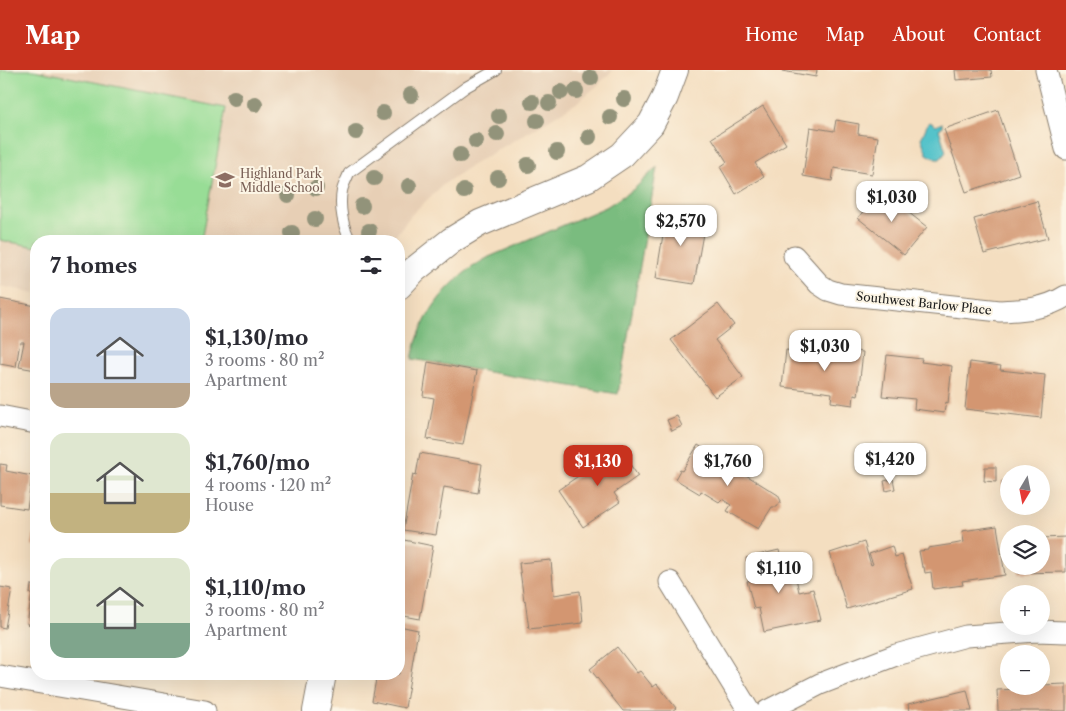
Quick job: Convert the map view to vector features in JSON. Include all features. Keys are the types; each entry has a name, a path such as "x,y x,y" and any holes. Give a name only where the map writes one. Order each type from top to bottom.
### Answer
{"street":[{"path":"405,280 414,270 452,240 480,223 588,178 622,155 650,124 665,97 675,70"},
{"path":"1046,70 1066,150"},
{"name":"Southwest Barlow Place","path":"794,256 819,284 828,290 841,294 1000,311 1041,308 1066,296"},
{"path":"0,416 30,422"},
{"path":"670,582 749,711"},
{"path":"767,711 820,684 896,655 966,636 1036,631 1066,632"},
{"path":"0,676 205,711"},
{"path":"316,711 322,680"}],"lane":[{"path":"347,235 342,214 342,192 349,173 466,87 496,70"}],"shaded area":[{"name":"Highland Park Middle School","path":"0,70 613,70 575,104 444,184 412,214 396,235 30,235 30,292 0,286"}],"green space":[{"path":"0,70 33,70 226,108 202,235 30,235 30,246 0,240"},
{"path":"657,167 618,394 412,359 422,327 438,299 461,276 489,257 606,207 634,189"}],"water":[{"path":"930,122 936,126 942,123 942,127 939,129 946,152 940,159 927,154 921,138"}],"building":[{"path":"782,70 817,70 816,77"},
{"path":"955,70 991,70 992,77 956,80"},
{"path":"763,106 786,144 755,163 764,177 736,194 720,167 727,162 712,138"},
{"path":"998,110 1019,174 966,192 944,129"},
{"path":"836,120 859,124 858,134 878,137 872,174 834,168 832,181 803,176 810,127 834,131"},
{"path":"880,190 927,227 904,255 858,218"},
{"path":"1037,201 1048,238 984,254 974,219"},
{"path":"667,210 706,217 694,284 656,278"},
{"path":"0,299 30,305 30,369 19,367 24,342 20,342 16,367 0,364"},
{"path":"718,304 734,325 715,340 743,377 715,397 671,340"},
{"path":"811,346 863,352 858,396 854,395 853,405 831,402 832,393 782,387 786,350 810,353"},
{"path":"887,355 922,359 921,362 952,366 948,403 946,402 944,413 914,409 915,399 882,396"},
{"path":"428,362 477,371 463,445 427,439 434,398 423,396"},
{"path":"970,362 1001,366 1000,370 1045,375 1041,418 965,409"},
{"path":"677,416 682,426 672,431 667,420"},
{"path":"698,445 778,495 781,501 777,507 772,507 758,529 727,511 731,505 722,499 719,502 701,491 700,494 675,479"},
{"path":"619,448 638,476 614,493 620,502 583,527 558,490"},
{"path":"420,453 482,464 478,493 444,487 436,535 405,530 405,519 413,474 416,475"},
{"path":"0,464 7,465 6,471 30,476 27,509 0,505"},
{"path":"985,467 996,467 996,482 984,481"},
{"path":"893,479 895,489 886,491 884,481"},
{"path":"997,526 1000,544 1000,575 1005,575 962,581 963,585 933,589 931,572 925,573 919,551 964,542 962,531"},
{"path":"1066,537 1066,572 1050,572 1050,538"},
{"path":"405,540 433,546 420,619 405,616"},
{"path":"864,542 871,565 873,564 869,554 892,546 895,557 902,555 913,589 847,609 830,553"},
{"path":"779,550 786,580 796,578 799,592 813,589 821,620 764,632 759,608 754,609 747,581 751,580 746,558"},
{"path":"551,560 554,595 580,591 583,623 529,629 519,563"},
{"path":"0,587 12,589 5,628 0,627"},
{"path":"30,606 30,625 27,624"},
{"path":"405,627 418,630 405,708 372,701 376,680 405,680"},
{"path":"617,647 637,673 640,671 653,687 657,684 676,708 672,711 623,711 590,669"},
{"path":"1066,684 1066,711 998,711 997,690 1000,690 1000,695 1050,695 1050,685"},
{"path":"967,690 972,711 909,711 908,704"}],"place":[{"name":"Highland Park Middle School","path":"225,180"}]}
